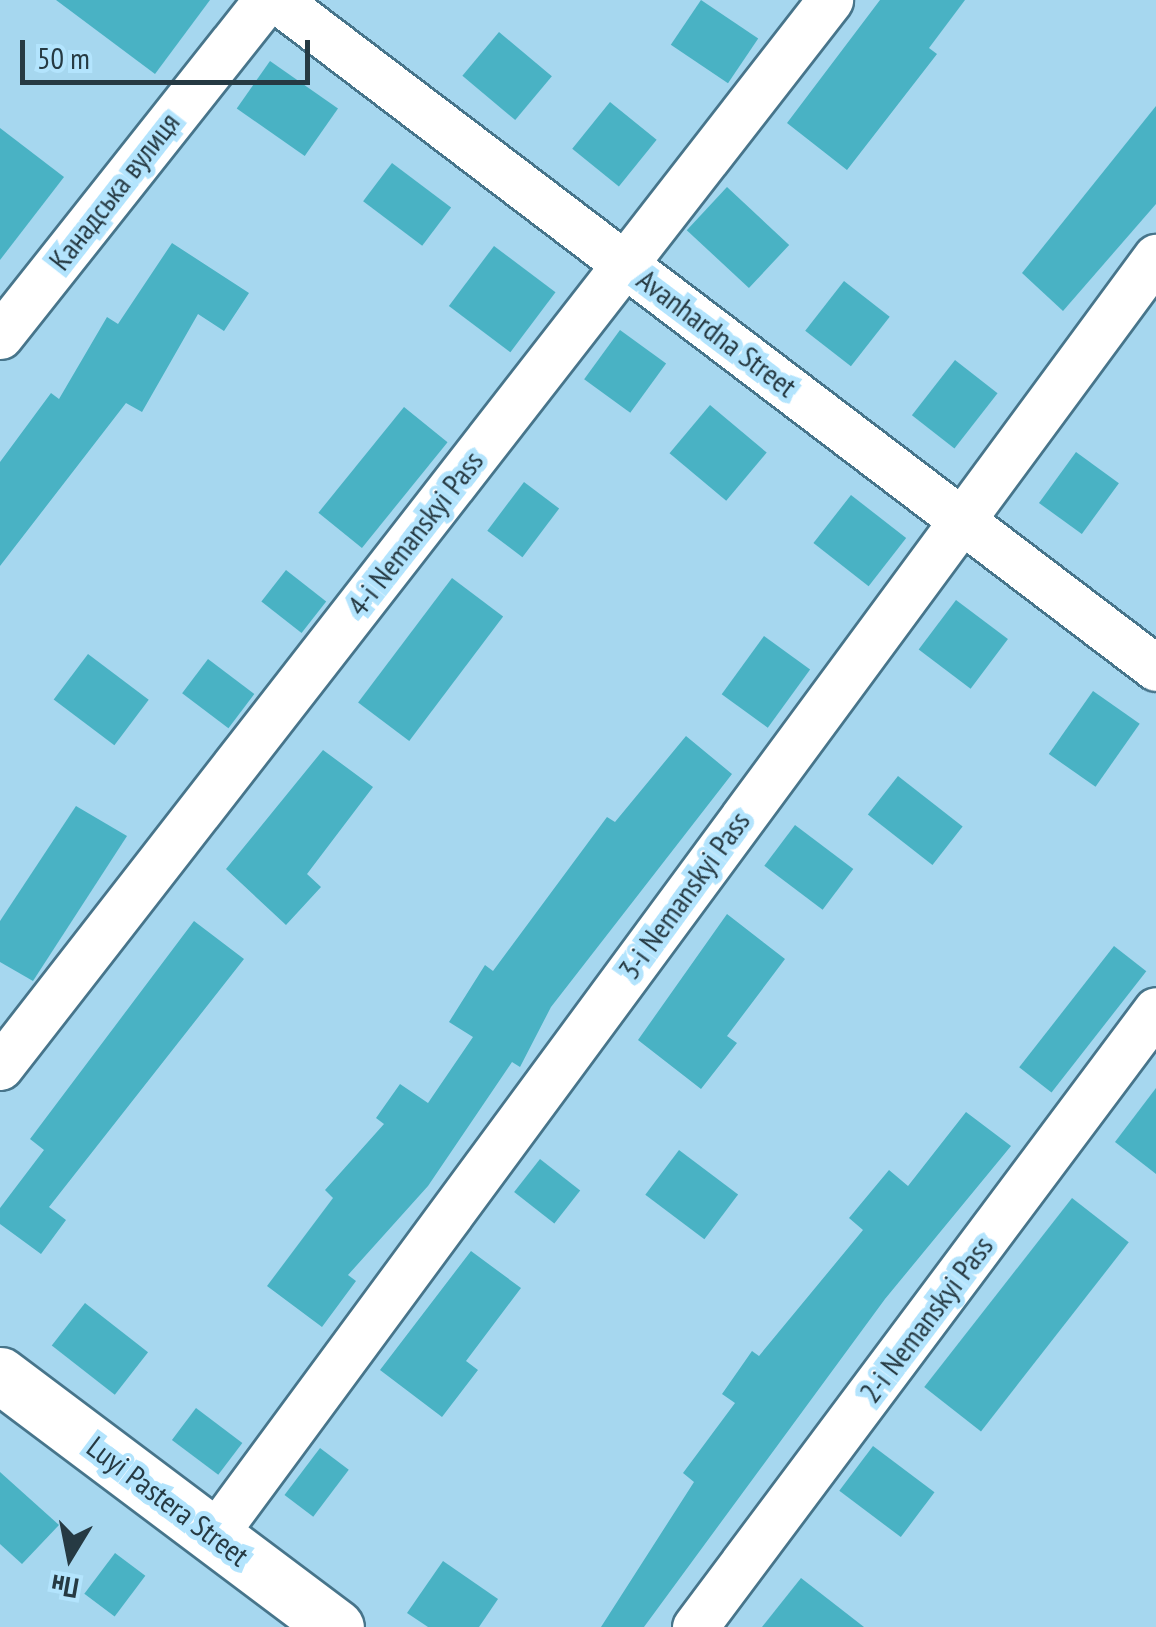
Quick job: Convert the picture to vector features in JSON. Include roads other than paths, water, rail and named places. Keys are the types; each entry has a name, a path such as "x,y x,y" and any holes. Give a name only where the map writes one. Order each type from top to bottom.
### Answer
{"street":[{"name":"Канадська вулиця","path":"0,336 266,0"},
{"name":"Avanhardna Street","path":"277,0 1156,668"},
{"name":"4-i Nemanskyi Pass","path":"0,1067 830,0"},
{"name":"3-i Nemanskyi Pass","path":"214,1535 1156,256"},
{"name":"2-i Nemanskyi Pass","path":"695,1627 1156,1010"},
{"name":"Luyi Pastera Street","path":"0,1375 336,1627"}]}
